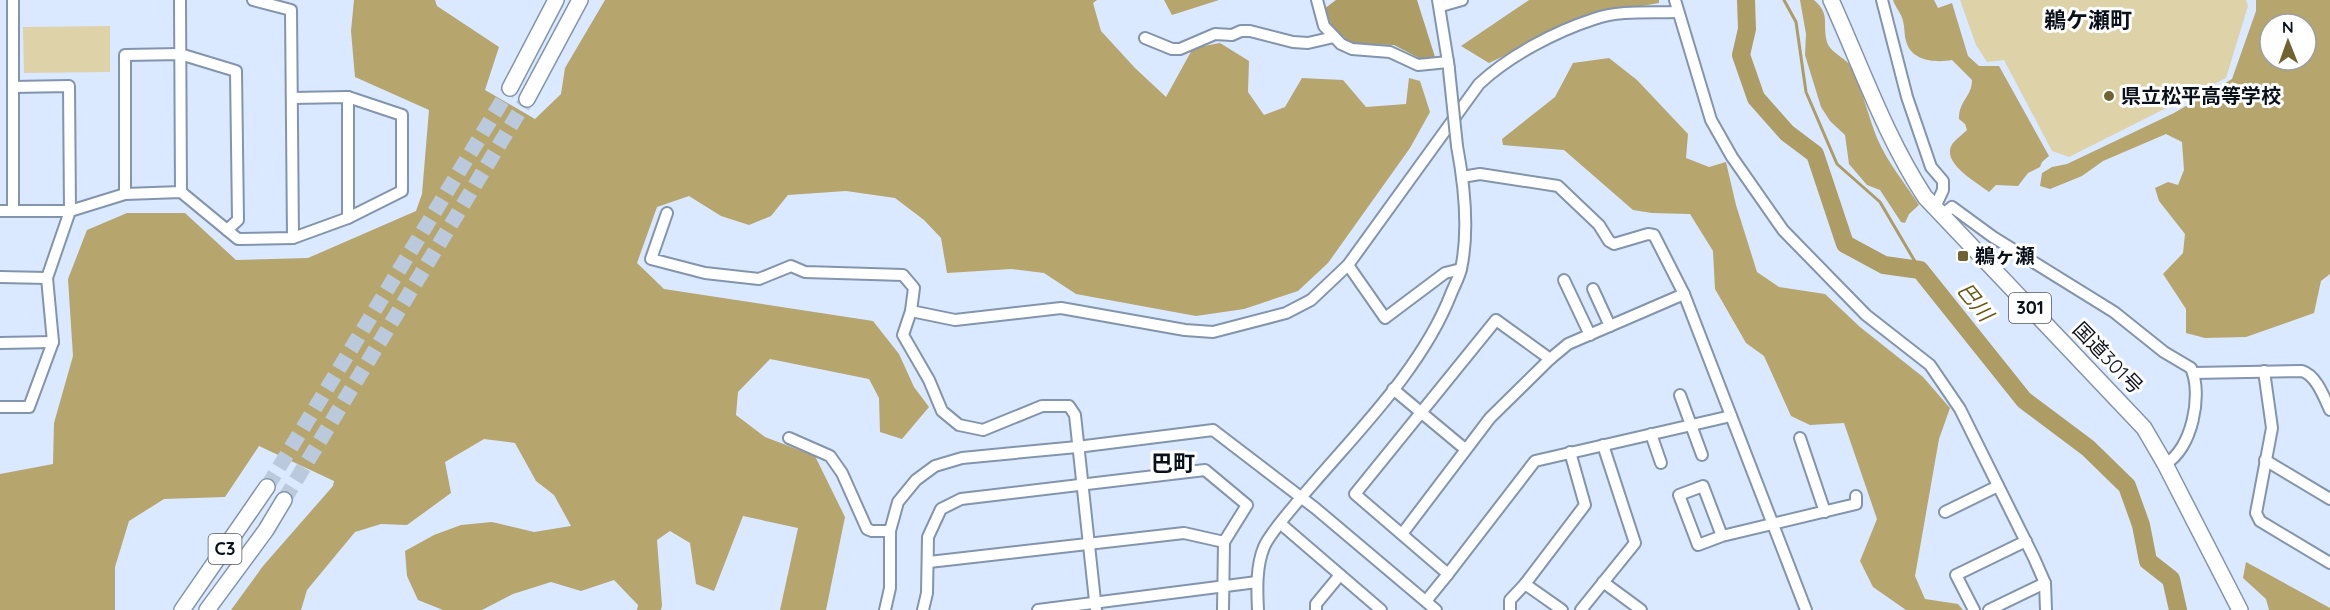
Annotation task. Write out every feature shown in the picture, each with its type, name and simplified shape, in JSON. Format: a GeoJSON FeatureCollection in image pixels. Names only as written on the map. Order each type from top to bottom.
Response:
{"type":"FeatureCollection","features":[{"type":"Feature","properties":{"kind":"highway"},"geometry":{"type":"LineString","coordinates":[[510,88],[556,0]]}},
{"type":"Feature","properties":{"kind":"highway"},"geometry":{"type":"LineString","coordinates":[[527,99],[580,0]]}},
{"type":"Feature","properties":{"kind":"highway","name":"国道301号"},"geometry":{"type":"LineString","coordinates":[[1831,0],[1892,140],[1910,174],[1939,211],[2121,401],[2144,428],[2240,610]]}},
{"type":"Feature","properties":{"kind":"highway","name":"C3"},"geometry":{"type":"LineString","coordinates":[[182,610],[267,487]]}},
{"type":"Feature","properties":{"kind":"highway","name":"C3"},"geometry":{"type":"LineString","coordinates":[[207,610],[266,530],[285,500]]}},
{"type":"Feature","properties":{"kind":"street"},"geometry":{"type":"LineString","coordinates":[[13,0],[13,210]]}},
{"type":"Feature","properties":{"kind":"street"},"geometry":{"type":"LineString","coordinates":[[180,0],[181,192]]}},
{"type":"Feature","properties":{"kind":"street"},"geometry":{"type":"LineString","coordinates":[[253,0],[291,10],[292,238]]}},
{"type":"Feature","properties":{"kind":"street"},"geometry":{"type":"LineString","coordinates":[[1317,0],[1324,26],[1334,37],[1352,49],[1390,52],[1418,65],[1448,66]]}},
{"type":"Feature","properties":{"kind":"street"},"geometry":{"type":"LineString","coordinates":[[1258,610],[1257,582],[1264,546],[1301,498],[1394,388],[1432,334],[1461,269],[1464,229],[1462,177],[1456,146],[1439,3],[1462,0]]}},
{"type":"Feature","properties":{"kind":"street"},"geometry":{"type":"LineString","coordinates":[[1675,0],[1712,120],[1732,157],[1783,230],[1866,315],[1930,365],[1960,409],[2026,541],[2045,583],[2046,610]]}},
{"type":"Feature","properties":{"kind":"street"},"geometry":{"type":"LineString","coordinates":[[1882,0],[1907,97],[1931,167],[1942,181],[1943,190],[1939,211],[1952,207],[1993,237],[2114,312],[2164,352],[2183,361],[2193,373],[2197,390],[2196,407],[2189,432],[2175,459],[2165,464]]}},
{"type":"Feature","properties":{"kind":"street"},"geometry":{"type":"LineString","coordinates":[[911,311],[955,320],[1060,308],[1185,330],[1213,332],[1286,313],[1311,300],[1348,265],[1479,84],[1498,66],[1544,41],[1595,19],[1624,13],[1677,12]]}},
{"type":"Feature","properties":{"kind":"street"},"geometry":{"type":"LineString","coordinates":[[1145,39],[1172,49],[1180,49],[1215,34],[1232,35],[1241,31],[1308,43],[1334,37]]}},
{"type":"Feature","properties":{"kind":"street"},"geometry":{"type":"LineString","coordinates":[[125,194],[125,55],[180,54],[236,71],[238,220],[227,230]]}},
{"type":"Feature","properties":{"kind":"street"},"geometry":{"type":"LineString","coordinates":[[0,407],[29,407],[53,342],[47,278],[70,211],[69,86],[13,87]]}},
{"type":"Feature","properties":{"kind":"street"},"geometry":{"type":"LineString","coordinates":[[0,211],[70,211],[125,194],[181,192],[238,239],[292,238],[348,218],[402,191],[402,115],[348,97],[292,98]]}},
{"type":"Feature","properties":{"kind":"street"},"geometry":{"type":"LineString","coordinates":[[348,97],[348,218]]}},
{"type":"Feature","properties":{"kind":"street"},"geometry":{"type":"LineString","coordinates":[[1462,177],[1480,174],[1558,186],[1599,225],[1609,241],[1614,244],[1648,234],[1654,235],[1684,294],[1805,610]]}},
{"type":"Feature","properties":{"kind":"street"},"geometry":{"type":"LineString","coordinates":[[667,213],[651,259],[705,273],[759,279],[791,266],[805,272],[903,275],[914,288],[911,311],[903,335],[929,380],[942,411],[959,425],[983,430],[1042,406],[1069,406],[1075,415],[1096,606]]}},
{"type":"Feature","properties":{"kind":"street"},"geometry":{"type":"LineString","coordinates":[[1348,265],[1385,318],[1445,273],[1461,269]]}},
{"type":"Feature","properties":{"kind":"street"},"geometry":{"type":"LineString","coordinates":[[0,277],[47,278]]}},
{"type":"Feature","properties":{"kind":"street"},"geometry":{"type":"LineString","coordinates":[[1564,280],[1590,335]]}},
{"type":"Feature","properties":{"kind":"street"},"geometry":{"type":"LineString","coordinates":[[1593,289],[1610,326]]}},
{"type":"Feature","properties":{"kind":"street"},"geometry":{"type":"LineString","coordinates":[[1402,534],[1490,418],[1550,359],[1568,344],[1684,294]]}},
{"type":"Feature","properties":{"kind":"street"},"geometry":{"type":"LineString","coordinates":[[1448,574],[1355,494],[1496,320],[1550,359]]}},
{"type":"Feature","properties":{"kind":"street"},"geometry":{"type":"LineString","coordinates":[[0,343],[53,342]]}},
{"type":"Feature","properties":{"kind":"street"},"geometry":{"type":"LineString","coordinates":[[2193,373],[2299,370],[2307,372],[2320,390],[2330,410]]}},
{"type":"Feature","properties":{"kind":"street"},"geometry":{"type":"LineString","coordinates":[[2264,371],[2272,428],[2256,513],[2260,521],[2330,563]]}},
{"type":"Feature","properties":{"kind":"street"},"geometry":{"type":"LineString","coordinates":[[1394,388],[1465,449]]}},
{"type":"Feature","properties":{"kind":"street"},"geometry":{"type":"LineString","coordinates":[[1680,395],[1702,455]]}},
{"type":"Feature","properties":{"kind":"street"},"geometry":{"type":"LineString","coordinates":[[1426,601],[1535,461],[1731,416]]}},
{"type":"Feature","properties":{"kind":"street"},"geometry":{"type":"LineString","coordinates":[[885,610],[890,588],[890,531],[898,502],[916,480],[935,466],[963,458],[1213,430],[1301,498],[1436,610]]}},
{"type":"Feature","properties":{"kind":"street"},"geometry":{"type":"LineString","coordinates":[[1651,434],[1661,463]]}},
{"type":"Feature","properties":{"kind":"street"},"geometry":{"type":"LineString","coordinates":[[789,438],[830,456],[842,473],[867,529],[890,531]]}},
{"type":"Feature","properties":{"kind":"street"},"geometry":{"type":"LineString","coordinates":[[1800,438],[1825,512]]}},
{"type":"Feature","properties":{"kind":"street"},"geometry":{"type":"LineString","coordinates":[[1581,610],[1635,543],[1603,445]]}},
{"type":"Feature","properties":{"kind":"street"},"geometry":{"type":"LineString","coordinates":[[1510,610],[1510,600],[1526,583],[1585,505],[1570,452]]}},
{"type":"Feature","properties":{"kind":"street"},"geometry":{"type":"LineString","coordinates":[[2265,460],[2330,499]]}},
{"type":"Feature","properties":{"kind":"street"},"geometry":{"type":"LineString","coordinates":[[923,610],[927,593],[928,537],[940,508],[961,499],[1205,470],[1247,505],[1224,542],[1223,610]]}},
{"type":"Feature","properties":{"kind":"street"},"geometry":{"type":"LineString","coordinates":[[1722,536],[1703,486],[1679,495],[1698,545],[1722,536],[1856,504],[1856,496]]}},
{"type":"Feature","properties":{"kind":"street"},"geometry":{"type":"LineString","coordinates":[[1946,512],[1998,486]]}},
{"type":"Feature","properties":{"kind":"street"},"geometry":{"type":"LineString","coordinates":[[1281,524],[1382,610]]}},
{"type":"Feature","properties":{"kind":"street"},"geometry":{"type":"LineString","coordinates":[[929,562],[1184,532],[1224,542]]}},
{"type":"Feature","properties":{"kind":"street"},"geometry":{"type":"LineString","coordinates":[[1974,610],[1956,575],[2026,541]]}},
{"type":"Feature","properties":{"kind":"street"},"geometry":{"type":"LineString","coordinates":[[1316,610],[1316,604],[1340,575]]}},
{"type":"Feature","properties":{"kind":"street"},"geometry":{"type":"LineString","coordinates":[[1038,610],[1096,606],[1257,582]]}},
{"type":"Feature","properties":{"kind":"street"},"geometry":{"type":"LineString","coordinates":[[1603,582],[1641,610]]}},
{"type":"Feature","properties":{"kind":"street"},"geometry":{"type":"LineString","coordinates":[[1526,583],[1562,610]]}},
{"type":"Feature","properties":{"kind":"street"},"geometry":{"type":"LineString","coordinates":[[1989,610],[2045,583]]}},
{"type":"Feature","properties":{"kind":"shaded area"},"geometry":{"type":"Polygon","coordinates":[[[354,0],[435,0],[437,6],[499,47],[485,90],[535,119],[561,94],[565,68],[605,0],[1097,0],[1093,3],[1101,31],[1166,97],[1193,48],[1220,43],[1249,61],[1248,92],[1264,115],[1285,107],[1302,78],[1343,80],[1366,107],[1406,104],[1409,78],[1420,81],[1430,112],[1410,148],[1328,263],[1298,291],[1244,309],[1196,316],[1076,294],[1044,273],[1011,269],[947,273],[941,238],[924,220],[895,198],[846,191],[788,195],[771,216],[749,225],[721,216],[689,196],[657,207],[637,263],[664,289],[873,321],[899,354],[914,387],[929,407],[902,439],[880,432],[879,398],[869,379],[770,359],[738,392],[736,415],[765,437],[815,456],[845,517],[826,610],[780,610],[798,528],[743,516],[714,591],[696,584],[690,543],[670,531],[657,540],[661,610],[637,610],[638,605],[614,580],[581,591],[551,582],[513,594],[482,610],[443,610],[418,600],[407,576],[405,551],[434,535],[461,525],[492,522],[534,532],[571,526],[554,495],[536,481],[515,443],[484,439],[445,462],[451,493],[407,525],[381,524],[355,532],[307,590],[301,610],[231,610],[263,566],[333,486],[334,481],[259,446],[225,497],[164,499],[129,521],[115,567],[115,610],[0,610],[0,474],[53,464],[54,423],[73,356],[68,279],[87,230],[127,213],[185,213],[236,260],[308,258],[416,211],[422,194],[429,110],[355,77],[351,31],[354,0]]]}},
{"type":"Feature","properties":{"kind":"shaded area"},"geometry":{"type":"Polygon","coordinates":[[[1164,0],[1219,0],[1172,15],[1164,0]]]}},
{"type":"Feature","properties":{"kind":"shaded area"},"geometry":{"type":"Polygon","coordinates":[[[1336,0],[1417,0],[1435,57],[1421,59],[1394,45],[1351,44],[1332,26],[1324,9],[1336,0]]]}},
{"type":"Feature","properties":{"kind":"shaded area"},"geometry":{"type":"Polygon","coordinates":[[[1529,0],[1659,0],[1659,3],[1589,15],[1489,63],[1461,46],[1529,0]]]}},
{"type":"Feature","properties":{"kind":"shaded area"},"geometry":{"type":"Polygon","coordinates":[[[1800,0],[1814,0],[1822,10],[1827,42],[1835,53],[1847,61],[1852,68],[1881,147],[1919,205],[1909,214],[1905,223],[1901,222],[1880,190],[1867,185],[1849,164],[1845,135],[1830,121],[1821,107],[1805,55],[1806,34],[1800,0]]]}},
{"type":"Feature","properties":{"kind":"shaded area"},"geometry":{"type":"Polygon","coordinates":[[[1893,0],[1934,0],[1938,8],[1952,3],[1968,56],[1979,66],[1999,66],[2049,156],[2040,167],[2028,173],[2018,186],[1996,185],[1989,192],[1955,164],[1950,150],[1953,143],[1967,130],[1965,124],[1959,119],[1972,80],[1952,60],[1926,60],[1910,50],[1905,38],[1902,18],[1893,0]]]}},
{"type":"Feature","properties":{"kind":"shaded area","name":"県立松平高等学校"},"geometry":{"type":"Polygon","coordinates":[[[1960,0],[2246,0],[2248,6],[2226,78],[2069,157],[2052,151],[2004,60],[1987,62],[1976,45],[1960,0]]]}},
{"type":"Feature","properties":{"kind":"shaded area"},"geometry":{"type":"Polygon","coordinates":[[[2256,0],[2330,0],[2330,274],[2321,281],[2314,313],[2246,337],[2205,338],[2186,333],[2186,309],[2163,274],[2183,253],[2185,234],[2159,201],[2155,188],[2168,182],[2178,185],[2184,170],[2182,142],[2166,134],[2103,161],[2082,176],[2050,189],[2040,186],[2042,173],[2052,167],[2067,164],[2174,113],[2232,79],[2256,11],[2256,0]]]}},
{"type":"Feature","properties":{"kind":"shaded area"},"geometry":{"type":"Polygon","coordinates":[[[110,26],[110,72],[24,73],[23,27],[110,26]]]}},
{"type":"Feature","properties":{"kind":"shaded area"},"geometry":{"type":"Polygon","coordinates":[[[1609,58],[1637,80],[1688,134],[1686,158],[1709,167],[1726,162],[1736,205],[1757,272],[1779,287],[1825,294],[1860,327],[1923,377],[1950,408],[1939,439],[1915,576],[1925,599],[1958,604],[1963,610],[1906,610],[1873,587],[1860,561],[1877,519],[1844,423],[1810,425],[1791,416],[1764,356],[1746,343],[1715,289],[1713,251],[1690,214],[1633,210],[1564,150],[1503,145],[1502,139],[1555,97],[1573,63],[1609,58]]]}},
{"type":"Feature","properties":{"kind":"shaded area"},"geometry":{"type":"Polygon","coordinates":[[[2246,562],[2330,610],[2269,610],[2266,599],[2243,578],[2246,562]]]}},
{"type":"Feature","properties":{"kind":"waterway","name":"巴川"},"geometry":{"type":"LineString","coordinates":[[1746,0],[1747,29],[1741,55],[1756,98],[1787,133],[1815,154],[1845,244],[1884,265],[1920,270],[2024,400],[2088,448],[2127,486],[2141,525],[2148,561],[2171,579],[2178,610]]}},
{"type":"Feature","properties":{"kind":"waterway"},"geometry":{"type":"LineString","coordinates":[[1784,0],[1796,22],[1806,92],[1837,164],[1880,202],[1920,270]]}},
{"type":"Feature","properties":{"kind":"tunnel"},"geometry":{"type":"LineString","coordinates":[[267,487],[510,88]]}},
{"type":"Feature","properties":{"kind":"tunnel"},"geometry":{"type":"LineString","coordinates":[[284,500],[527,99]]}},
{"type":"Feature","properties":{"kind":"place","name":"県立松平高等学校"},"geometry":{"type":"Point","coordinates":[2109,96]}},
{"type":"Feature","properties":{"kind":"place","name":"鵜ヶ瀬"},"geometry":{"type":"Point","coordinates":[1963,256]}},
{"type":"Feature","properties":{"kind":"district","name":"鵜ケ瀬町"},"geometry":{"type":"Point","coordinates":[2088,20]}},
{"type":"Feature","properties":{"kind":"district","name":"巴町"},"geometry":{"type":"Point","coordinates":[1173,463]}}]}
